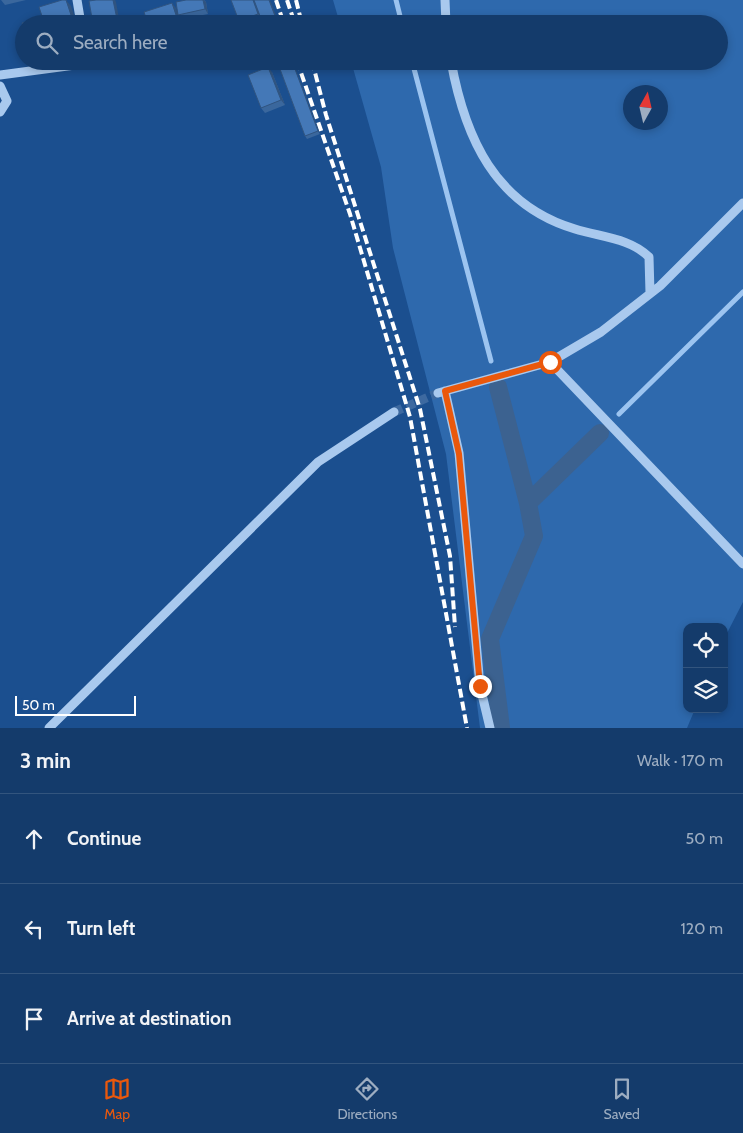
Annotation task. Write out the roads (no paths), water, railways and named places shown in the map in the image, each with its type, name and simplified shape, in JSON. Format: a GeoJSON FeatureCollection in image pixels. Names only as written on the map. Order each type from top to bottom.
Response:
{"type":"FeatureCollection","features":[{"type":"Feature","properties":{"kind":"street"},"geometry":{"type":"LineString","coordinates":[[77,0],[80,15]]}},
{"type":"Feature","properties":{"kind":"street"},"geometry":{"type":"LineString","coordinates":[[445,0],[446,15]]}},
{"type":"Feature","properties":{"kind":"street"},"geometry":{"type":"LineString","coordinates":[[0,75],[38,70]]}},
{"type":"Feature","properties":{"kind":"street"},"geometry":{"type":"LineString","coordinates":[[452,70],[456,91],[470,132],[486,165],[507,190],[538,214],[569,228],[606,239],[626,242],[640,248],[649,257],[650,293]]}},
{"type":"Feature","properties":{"kind":"street"},"geometry":{"type":"LineString","coordinates":[[0,86],[7,100],[0,112]]}},
{"type":"Feature","properties":{"kind":"street"},"geometry":{"type":"LineString","coordinates":[[490,728],[480,686],[459,454],[442,392],[550,362],[601,332],[650,293],[743,203]]}},
{"type":"Feature","properties":{"kind":"street"},"geometry":{"type":"LineString","coordinates":[[550,362],[743,564]]}},
{"type":"Feature","properties":{"kind":"street"},"geometry":{"type":"LineString","coordinates":[[49,728],[318,462],[394,412]]}},
{"type":"Feature","properties":{"kind":"waterway"},"geometry":{"type":"LineString","coordinates":[[396,0],[400,15]]}},
{"type":"Feature","properties":{"kind":"waterway"},"geometry":{"type":"LineString","coordinates":[[414,70],[491,361]]}},
{"type":"Feature","properties":{"kind":"waterway"},"geometry":{"type":"LineString","coordinates":[[619,414],[743,292]]}},
{"type":"Feature","properties":{"kind":"waterway"},"geometry":{"type":"LineString","coordinates":[[498,387],[528,503],[534,536],[490,639],[501,728]]}},
{"type":"Feature","properties":{"kind":"waterway"},"geometry":{"type":"LineString","coordinates":[[528,503],[600,433]]}},
{"type":"Feature","properties":{"kind":"tunnel"},"geometry":{"type":"LineString","coordinates":[[394,412],[438,393]]}},
{"type":"Feature","properties":{"kind":"railway"},"geometry":{"type":"LineString","coordinates":[[276,0],[281,15]]}},
{"type":"Feature","properties":{"kind":"railway"},"geometry":{"type":"LineString","coordinates":[[287,0],[292,15]]}},
{"type":"Feature","properties":{"kind":"railway"},"geometry":{"type":"LineString","coordinates":[[296,0],[300,15]]}},
{"type":"Feature","properties":{"kind":"railway"},"geometry":{"type":"LineString","coordinates":[[300,70],[350,214],[410,417],[467,728]]}},
{"type":"Feature","properties":{"kind":"railway"},"geometry":{"type":"LineString","coordinates":[[314,70],[326,115],[420,409],[450,556],[455,627]]}}]}
